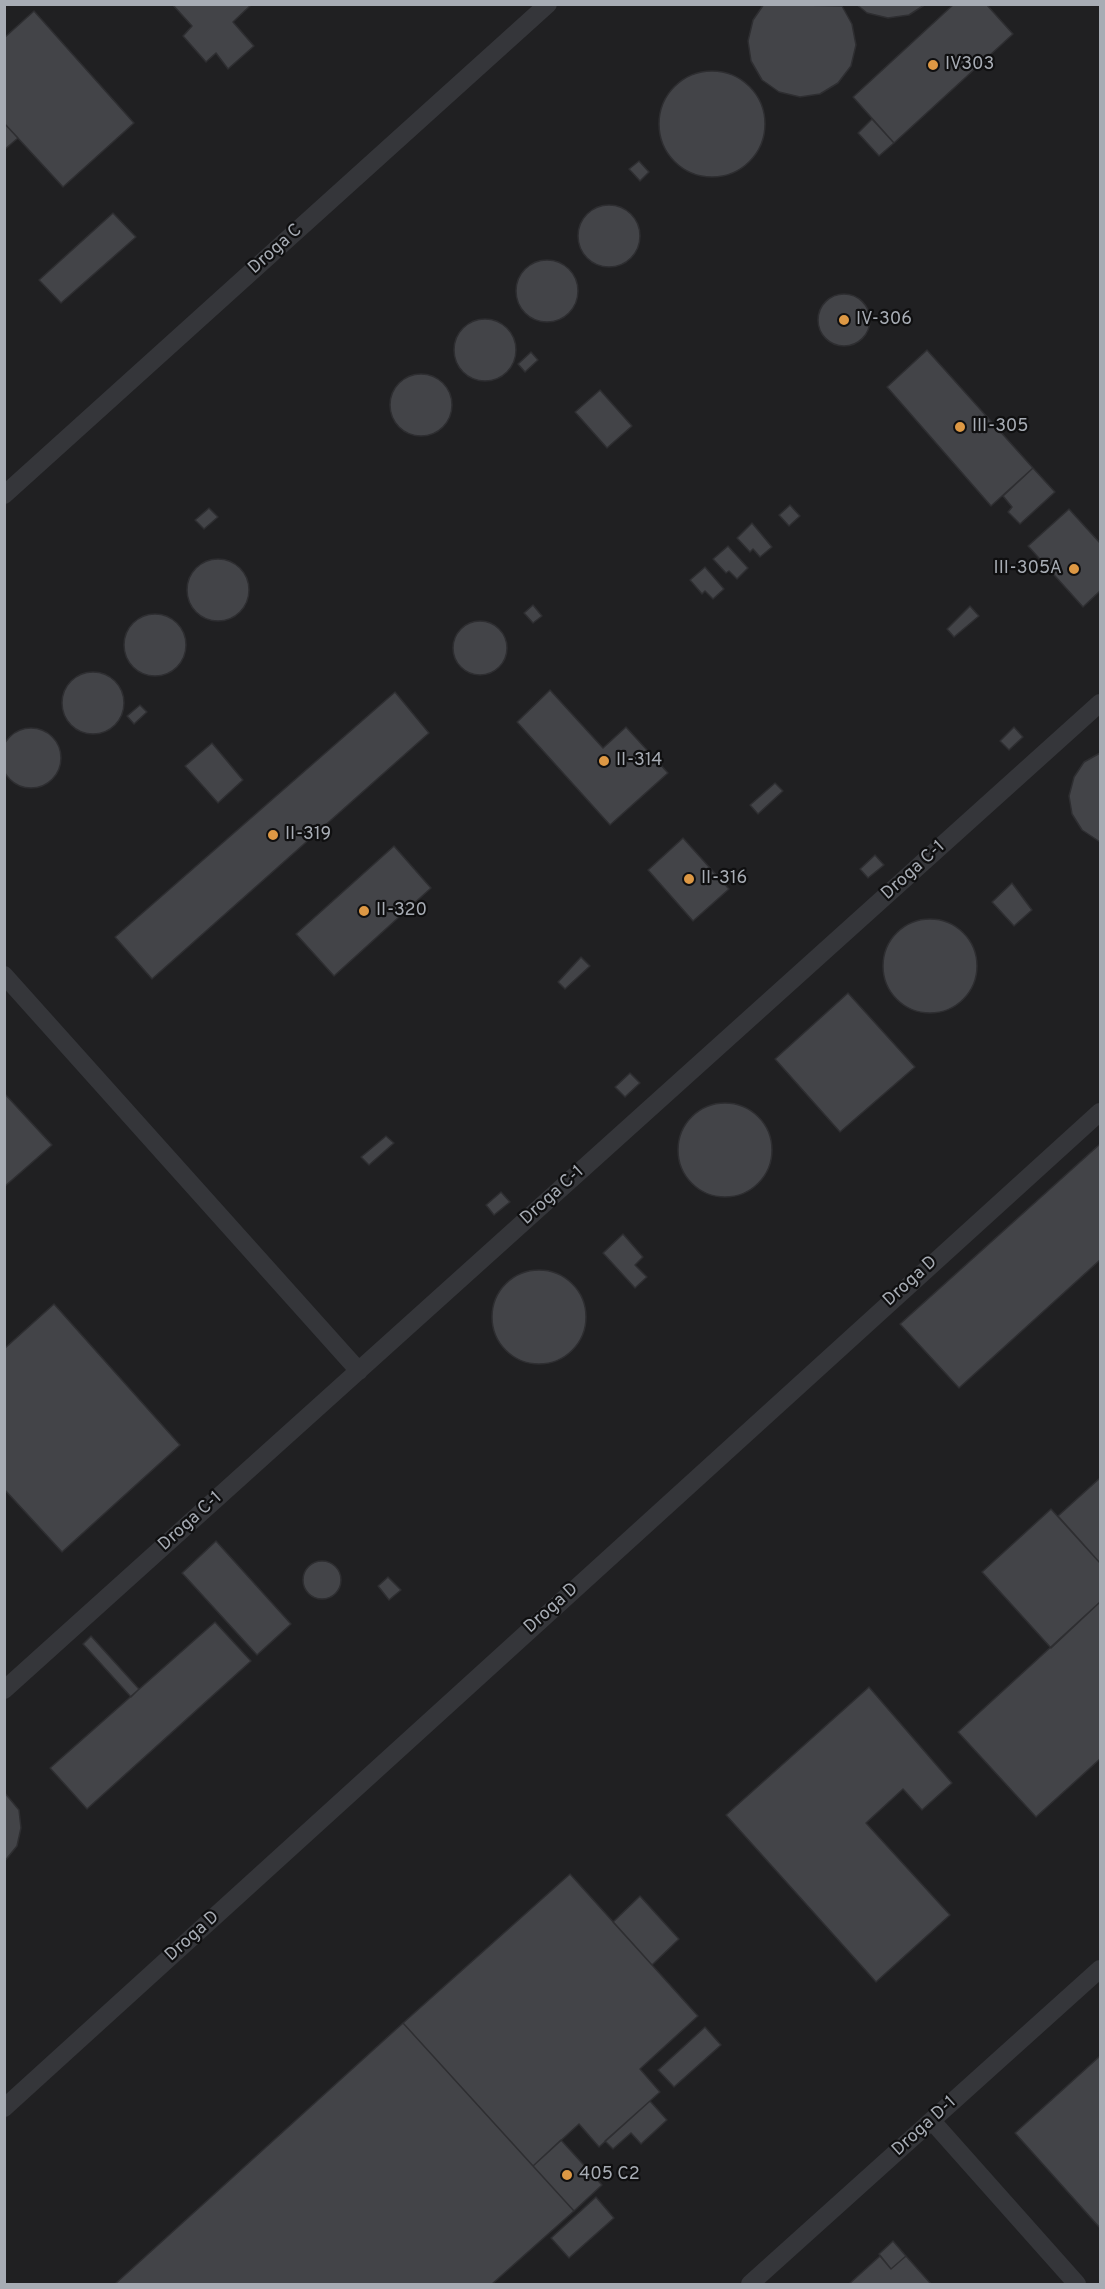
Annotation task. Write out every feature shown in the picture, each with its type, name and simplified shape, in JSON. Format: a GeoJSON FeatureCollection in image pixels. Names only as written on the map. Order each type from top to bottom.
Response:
{"type":"FeatureCollection","features":[{"type":"Feature","properties":{"kind":"lane","name":"Droga C"},"geometry":{"type":"LineString","coordinates":[[4,495],[548,4]]}},
{"type":"Feature","properties":{"kind":"lane","name":"Droga C-1"},"geometry":{"type":"LineString","coordinates":[[4,1690],[1101,703]]}},
{"type":"Feature","properties":{"kind":"lane"},"geometry":{"type":"LineString","coordinates":[[4,975],[359,1371]]}},
{"type":"Feature","properties":{"kind":"lane","name":"Droga D"},"geometry":{"type":"LineString","coordinates":[[4,2108],[1101,1112]]}},
{"type":"Feature","properties":{"kind":"lane","name":"Droga D-1"},"geometry":{"type":"LineString","coordinates":[[750,2284],[1101,1969]]}},
{"type":"Feature","properties":{"kind":"lane"},"geometry":{"type":"LineString","coordinates":[[932,2121],[1077,2284]]}},
{"type":"Feature","properties":{"kind":"shaded area"},"geometry":{"type":"Polygon","coordinates":[[[5,5],[1100,5],[1100,2284],[5,2284],[5,5]]]}},
{"type":"Feature","properties":{"kind":"building"},"geometry":{"type":"Polygon","coordinates":[[[172,4],[252,4],[233,22],[254,46],[228,69],[216,53],[206,62],[183,36],[192,26],[172,4]]]}},
{"type":"Feature","properties":{"kind":"building"},"geometry":{"type":"Polygon","coordinates":[[[764,4],[842,6],[852,24],[856,45],[851,66],[838,83],[820,94],[800,97],[779,92],[762,80],[751,61],[748,41],[753,20],[764,4]]]}},
{"type":"Feature","properties":{"kind":"building"},"geometry":{"type":"Polygon","coordinates":[[[856,4],[926,4],[909,15],[888,18],[867,13],[856,4]]]}},
{"type":"Feature","properties":{"kind":"building","name":"IV303"},"geometry":{"type":"Polygon","coordinates":[[[954,4],[986,4],[1013,34],[894,143],[853,97],[954,4]]]}},
{"type":"Feature","properties":{"kind":"building"},"geometry":{"type":"Polygon","coordinates":[[[34,11],[134,123],[63,187],[4,123],[4,38],[34,11]]]}},
{"type":"Feature","properties":{"kind":"building"},"geometry":{"type":"Polygon","coordinates":[[[712,71],[732,75],[750,86],[761,104],[765,124],[761,144],[750,162],[732,173],[712,177],[692,173],[674,162],[663,144],[659,124],[663,104],[674,86],[692,75],[712,71]]]}},
{"type":"Feature","properties":{"kind":"building"},"geometry":{"type":"Polygon","coordinates":[[[872,119],[894,143],[879,156],[858,133],[872,119]]]}},
{"type":"Feature","properties":{"kind":"building"},"geometry":{"type":"Polygon","coordinates":[[[4,123],[18,138],[4,150],[4,123]]]}},
{"type":"Feature","properties":{"kind":"building"},"geometry":{"type":"Polygon","coordinates":[[[639,161],[649,172],[640,181],[629,169],[639,161]]]}},
{"type":"Feature","properties":{"kind":"building"},"geometry":{"type":"Polygon","coordinates":[[[609,205],[626,210],[631,214],[635,219],[640,236],[635,253],[631,258],[626,262],[609,267],[592,262],[587,258],[583,253],[578,236],[583,219],[587,214],[592,210],[609,205]]]}},
{"type":"Feature","properties":{"kind":"building"},"geometry":{"type":"Polygon","coordinates":[[[113,213],[136,237],[61,303],[39,280],[113,213]]]}},
{"type":"Feature","properties":{"kind":"building"},"geometry":{"type":"Polygon","coordinates":[[[547,260],[564,265],[569,269],[573,274],[578,291],[573,308],[569,313],[564,317],[547,322],[530,317],[525,313],[521,308],[516,291],[521,274],[525,269],[530,265],[547,260]]]}},
{"type":"Feature","properties":{"kind":"building","name":"IV-306"},"geometry":{"type":"Polygon","coordinates":[[[844,294],[854,296],[862,302],[868,310],[870,320],[868,330],[862,338],[854,344],[844,346],[834,344],[826,338],[820,330],[818,320],[820,310],[826,302],[834,296],[844,294]]]}},
{"type":"Feature","properties":{"kind":"building"},"geometry":{"type":"Polygon","coordinates":[[[485,319],[497,321],[507,328],[514,338],[516,350],[514,362],[507,372],[497,379],[485,381],[473,379],[463,372],[456,362],[454,350],[456,338],[463,328],[473,321],[485,319]]]}},
{"type":"Feature","properties":{"kind":"building","name":"III-305"},"geometry":{"type":"Polygon","coordinates":[[[927,350],[1033,468],[991,506],[887,387],[927,350]]]}},
{"type":"Feature","properties":{"kind":"building"},"geometry":{"type":"Polygon","coordinates":[[[531,352],[538,360],[525,372],[518,364],[531,352]]]}},
{"type":"Feature","properties":{"kind":"building"},"geometry":{"type":"Polygon","coordinates":[[[421,374],[438,379],[443,383],[447,388],[452,405],[447,422],[443,427],[438,431],[421,436],[404,431],[399,427],[395,422],[390,405],[395,388],[399,383],[404,379],[421,374]]]}},
{"type":"Feature","properties":{"kind":"building"},"geometry":{"type":"Polygon","coordinates":[[[600,390],[632,426],[607,448],[575,412],[600,390]]]}},
{"type":"Feature","properties":{"kind":"building"},"geometry":{"type":"Polygon","coordinates":[[[1033,468],[1055,492],[1020,524],[1008,512],[1012,507],[1003,496],[1033,468]]]}},
{"type":"Feature","properties":{"kind":"building"},"geometry":{"type":"Polygon","coordinates":[[[790,505],[800,516],[789,526],[779,515],[790,505]]]}},
{"type":"Feature","properties":{"kind":"building"},"geometry":{"type":"Polygon","coordinates":[[[209,508],[218,517],[204,529],[195,520],[209,508]]]}},
{"type":"Feature","properties":{"kind":"building","name":"III-305A"},"geometry":{"type":"Polygon","coordinates":[[[1069,509],[1100,543],[1100,591],[1083,607],[1028,546],[1069,509]]]}},
{"type":"Feature","properties":{"kind":"building"},"geometry":{"type":"Polygon","coordinates":[[[752,523],[772,547],[760,557],[753,549],[750,552],[737,538],[752,523]]]}},
{"type":"Feature","properties":{"kind":"building"},"geometry":{"type":"Polygon","coordinates":[[[728,546],[748,568],[737,579],[729,571],[726,573],[713,559],[728,546]]]}},
{"type":"Feature","properties":{"kind":"building"},"geometry":{"type":"Polygon","coordinates":[[[218,559],[230,561],[240,568],[247,578],[249,590],[247,602],[240,612],[230,619],[218,621],[206,619],[196,612],[189,602],[187,590],[189,578],[196,568],[206,561],[218,559]]]}},
{"type":"Feature","properties":{"kind":"building"},"geometry":{"type":"Polygon","coordinates":[[[705,567],[724,589],[713,599],[705,591],[702,594],[690,580],[705,567]]]}},
{"type":"Feature","properties":{"kind":"building"},"geometry":{"type":"Polygon","coordinates":[[[533,605],[542,616],[533,623],[524,613],[533,605]]]}},
{"type":"Feature","properties":{"kind":"building"},"geometry":{"type":"Polygon","coordinates":[[[970,606],[979,616],[954,637],[947,629],[970,606]]]}},
{"type":"Feature","properties":{"kind":"building"},"geometry":{"type":"Polygon","coordinates":[[[155,614],[172,619],[177,623],[181,628],[186,645],[181,662],[177,667],[172,671],[155,676],[138,671],[133,667],[129,662],[124,645],[129,628],[133,623],[138,619],[155,614]]]}},
{"type":"Feature","properties":{"kind":"building"},"geometry":{"type":"Polygon","coordinates":[[[480,621],[490,623],[499,629],[505,638],[507,648],[505,658],[499,667],[490,673],[480,675],[470,673],[461,667],[455,658],[453,648],[455,638],[461,629],[470,623],[480,621]]]}},
{"type":"Feature","properties":{"kind":"building"},"geometry":{"type":"Polygon","coordinates":[[[93,672],[105,674],[115,681],[122,691],[124,703],[122,715],[115,725],[105,732],[93,734],[81,732],[71,725],[64,715],[62,703],[64,691],[71,681],[81,674],[93,672]]]}},
{"type":"Feature","properties":{"kind":"building","name":"II-314"},"geometry":{"type":"Polygon","coordinates":[[[550,690],[603,748],[626,727],[668,773],[610,825],[517,722],[550,690]]]}},
{"type":"Feature","properties":{"kind":"building","name":"II-319"},"geometry":{"type":"Polygon","coordinates":[[[395,692],[429,733],[152,979],[115,937],[395,692]]]}},
{"type":"Feature","properties":{"kind":"building"},"geometry":{"type":"Polygon","coordinates":[[[140,705],[147,712],[134,724],[127,716],[140,705]]]}},
{"type":"Feature","properties":{"kind":"building"},"geometry":{"type":"Polygon","coordinates":[[[1014,727],[1023,737],[1009,750],[1000,741],[1014,727]]]}},
{"type":"Feature","properties":{"kind":"building"},"geometry":{"type":"Polygon","coordinates":[[[25,728],[37,728],[48,733],[56,741],[61,758],[59,770],[48,783],[37,788],[25,788],[14,783],[6,775],[1,764],[1,752],[6,741],[14,733],[25,728]]]}},
{"type":"Feature","properties":{"kind":"building"},"geometry":{"type":"Polygon","coordinates":[[[212,743],[243,780],[218,803],[185,766],[212,743]]]}},
{"type":"Feature","properties":{"kind":"building"},"geometry":{"type":"Polygon","coordinates":[[[1100,753],[1100,842],[1082,830],[1072,814],[1069,796],[1074,777],[1084,762],[1100,753]]]}},
{"type":"Feature","properties":{"kind":"building"},"geometry":{"type":"Polygon","coordinates":[[[775,783],[783,791],[758,814],[750,805],[775,783]]]}},
{"type":"Feature","properties":{"kind":"building","name":"II-316"},"geometry":{"type":"Polygon","coordinates":[[[683,838],[729,889],[693,921],[648,870],[683,838]]]}},
{"type":"Feature","properties":{"kind":"building","name":"II-320"},"geometry":{"type":"Polygon","coordinates":[[[394,846],[431,888],[334,976],[296,934],[394,846]]]}},
{"type":"Feature","properties":{"kind":"building"},"geometry":{"type":"Polygon","coordinates":[[[875,855],[884,865],[868,878],[860,869],[875,855]]]}},
{"type":"Feature","properties":{"kind":"building"},"geometry":{"type":"Polygon","coordinates":[[[1012,883],[1032,910],[1014,926],[992,902],[1012,883]]]}},
{"type":"Feature","properties":{"kind":"building"},"geometry":{"type":"Polygon","coordinates":[[[930,919],[948,922],[963,933],[974,948],[977,966],[974,984],[963,999],[948,1010],[930,1013],[912,1010],[897,999],[886,984],[883,966],[886,948],[897,933],[912,922],[930,919]]]}},
{"type":"Feature","properties":{"kind":"building"},"geometry":{"type":"Polygon","coordinates":[[[581,957],[590,966],[565,989],[558,982],[581,957]]]}},
{"type":"Feature","properties":{"kind":"building"},"geometry":{"type":"Polygon","coordinates":[[[848,993],[915,1067],[840,1132],[775,1059],[848,993]]]}},
{"type":"Feature","properties":{"kind":"building"},"geometry":{"type":"Polygon","coordinates":[[[630,1073],[640,1083],[625,1097],[615,1087],[630,1073]]]}},
{"type":"Feature","properties":{"kind":"building"},"geometry":{"type":"Polygon","coordinates":[[[4,1093],[52,1145],[4,1187],[4,1093]]]}},
{"type":"Feature","properties":{"kind":"building"},"geometry":{"type":"Polygon","coordinates":[[[725,1103],[743,1106],[758,1117],[769,1132],[772,1150],[769,1168],[758,1183],[743,1194],[725,1197],[707,1194],[692,1183],[681,1168],[678,1150],[681,1132],[692,1117],[707,1106],[725,1103]]]}},
{"type":"Feature","properties":{"kind":"building"},"geometry":{"type":"Polygon","coordinates":[[[386,1136],[394,1143],[369,1165],[361,1157],[386,1136]]]}},
{"type":"Feature","properties":{"kind":"building"},"geometry":{"type":"Polygon","coordinates":[[[1100,1144],[1100,1260],[959,1388],[900,1324],[1100,1144]]]}},
{"type":"Feature","properties":{"kind":"building"},"geometry":{"type":"Polygon","coordinates":[[[501,1192],[510,1202],[494,1215],[486,1205],[501,1192]]]}},
{"type":"Feature","properties":{"kind":"building"},"geometry":{"type":"Polygon","coordinates":[[[623,1234],[643,1257],[635,1265],[647,1277],[635,1288],[603,1253],[623,1234]]]}},
{"type":"Feature","properties":{"kind":"building"},"geometry":{"type":"Polygon","coordinates":[[[539,1270],[557,1273],[572,1284],[583,1299],[586,1317],[583,1335],[572,1350],[557,1361],[539,1364],[521,1361],[506,1350],[495,1335],[492,1317],[495,1299],[506,1284],[521,1273],[539,1270]]]}},
{"type":"Feature","properties":{"kind":"building"},"geometry":{"type":"Polygon","coordinates":[[[54,1304],[180,1445],[62,1552],[4,1489],[4,1349],[54,1304]]]}},
{"type":"Feature","properties":{"kind":"building"},"geometry":{"type":"Polygon","coordinates":[[[1100,1478],[1100,1563],[1058,1516],[1100,1478]]]}},
{"type":"Feature","properties":{"kind":"building"},"geometry":{"type":"Polygon","coordinates":[[[1051,1509],[1100,1563],[1100,1602],[1051,1648],[982,1572],[1051,1509]]]}},
{"type":"Feature","properties":{"kind":"building"},"geometry":{"type":"Polygon","coordinates":[[[216,1541],[291,1624],[257,1655],[182,1573],[216,1541]]]}},
{"type":"Feature","properties":{"kind":"building"},"geometry":{"type":"Polygon","coordinates":[[[322,1561],[336,1566],[341,1580],[336,1594],[322,1599],[308,1594],[303,1580],[308,1566],[322,1561]]]}},
{"type":"Feature","properties":{"kind":"building"},"geometry":{"type":"Polygon","coordinates":[[[388,1577],[401,1590],[389,1600],[378,1586],[388,1577]]]}},
{"type":"Feature","properties":{"kind":"building"},"geometry":{"type":"Polygon","coordinates":[[[1100,1602],[1100,1759],[1036,1817],[958,1732],[1100,1602]]]}},
{"type":"Feature","properties":{"kind":"building"},"geometry":{"type":"Polygon","coordinates":[[[215,1622],[251,1661],[87,1809],[50,1768],[215,1622]]]}},
{"type":"Feature","properties":{"kind":"building"},"geometry":{"type":"Polygon","coordinates":[[[91,1636],[139,1689],[131,1697],[83,1644],[91,1636]]]}},
{"type":"Feature","properties":{"kind":"building"},"geometry":{"type":"Polygon","coordinates":[[[869,1687],[952,1783],[922,1810],[903,1789],[866,1823],[950,1915],[876,1982],[726,1815],[869,1687]]]}},
{"type":"Feature","properties":{"kind":"building"},"geometry":{"type":"Polygon","coordinates":[[[4,1792],[19,1810],[21,1828],[17,1846],[4,1862],[4,1792]]]}},
{"type":"Feature","properties":{"kind":"building"},"geometry":{"type":"Polygon","coordinates":[[[570,1874],[698,2016],[640,2069],[660,2092],[599,2147],[579,2124],[533,2166],[403,2023],[570,1874]]]}},
{"type":"Feature","properties":{"kind":"building"},"geometry":{"type":"Polygon","coordinates":[[[640,1896],[679,1939],[652,1965],[613,1922],[640,1896]]]}},
{"type":"Feature","properties":{"kind":"building"},"geometry":{"type":"Polygon","coordinates":[[[403,2023],[574,2211],[492,2284],[115,2284],[403,2023]]]}},
{"type":"Feature","properties":{"kind":"building"},"geometry":{"type":"Polygon","coordinates":[[[705,2027],[721,2045],[674,2087],[658,2070],[705,2027]]]}},
{"type":"Feature","properties":{"kind":"building"},"geometry":{"type":"Polygon","coordinates":[[[1100,2056],[1100,2228],[1015,2133],[1100,2056]]]}},
{"type":"Feature","properties":{"kind":"building"},"geometry":{"type":"Polygon","coordinates":[[[650,2101],[667,2120],[641,2144],[631,2133],[613,2149],[605,2141],[650,2101]]]}},
{"type":"Feature","properties":{"kind":"building","name":"405 C2"},"geometry":{"type":"Polygon","coordinates":[[[561,2140],[602,2185],[574,2211],[533,2166],[561,2140]]]}},
{"type":"Feature","properties":{"kind":"building"},"geometry":{"type":"Polygon","coordinates":[[[596,2197],[614,2218],[569,2258],[551,2238],[596,2197]]]}},
{"type":"Feature","properties":{"kind":"building"},"geometry":{"type":"Polygon","coordinates":[[[893,2241],[906,2256],[891,2269],[879,2254],[893,2241]]]}},
{"type":"Feature","properties":{"kind":"building"},"geometry":{"type":"Polygon","coordinates":[[[880,2256],[891,2269],[906,2256],[931,2284],[849,2284],[880,2256]]]}},
{"type":"Feature","properties":{"kind":"place","name":"IV303"},"geometry":{"type":"Point","coordinates":[933,65]}},
{"type":"Feature","properties":{"kind":"place","name":"IV-306"},"geometry":{"type":"Point","coordinates":[844,320]}},
{"type":"Feature","properties":{"kind":"place","name":"III-305"},"geometry":{"type":"Point","coordinates":[960,427]}},
{"type":"Feature","properties":{"kind":"place","name":"III-305A"},"geometry":{"type":"Point","coordinates":[1074,569]}},
{"type":"Feature","properties":{"kind":"place","name":"II-314"},"geometry":{"type":"Point","coordinates":[604,761]}},
{"type":"Feature","properties":{"kind":"place","name":"II-319"},"geometry":{"type":"Point","coordinates":[273,835]}},
{"type":"Feature","properties":{"kind":"place","name":"II-316"},"geometry":{"type":"Point","coordinates":[689,879]}},
{"type":"Feature","properties":{"kind":"place","name":"II-320"},"geometry":{"type":"Point","coordinates":[364,911]}},
{"type":"Feature","properties":{"kind":"place","name":"405 C2"},"geometry":{"type":"Point","coordinates":[567,2175]}}]}
